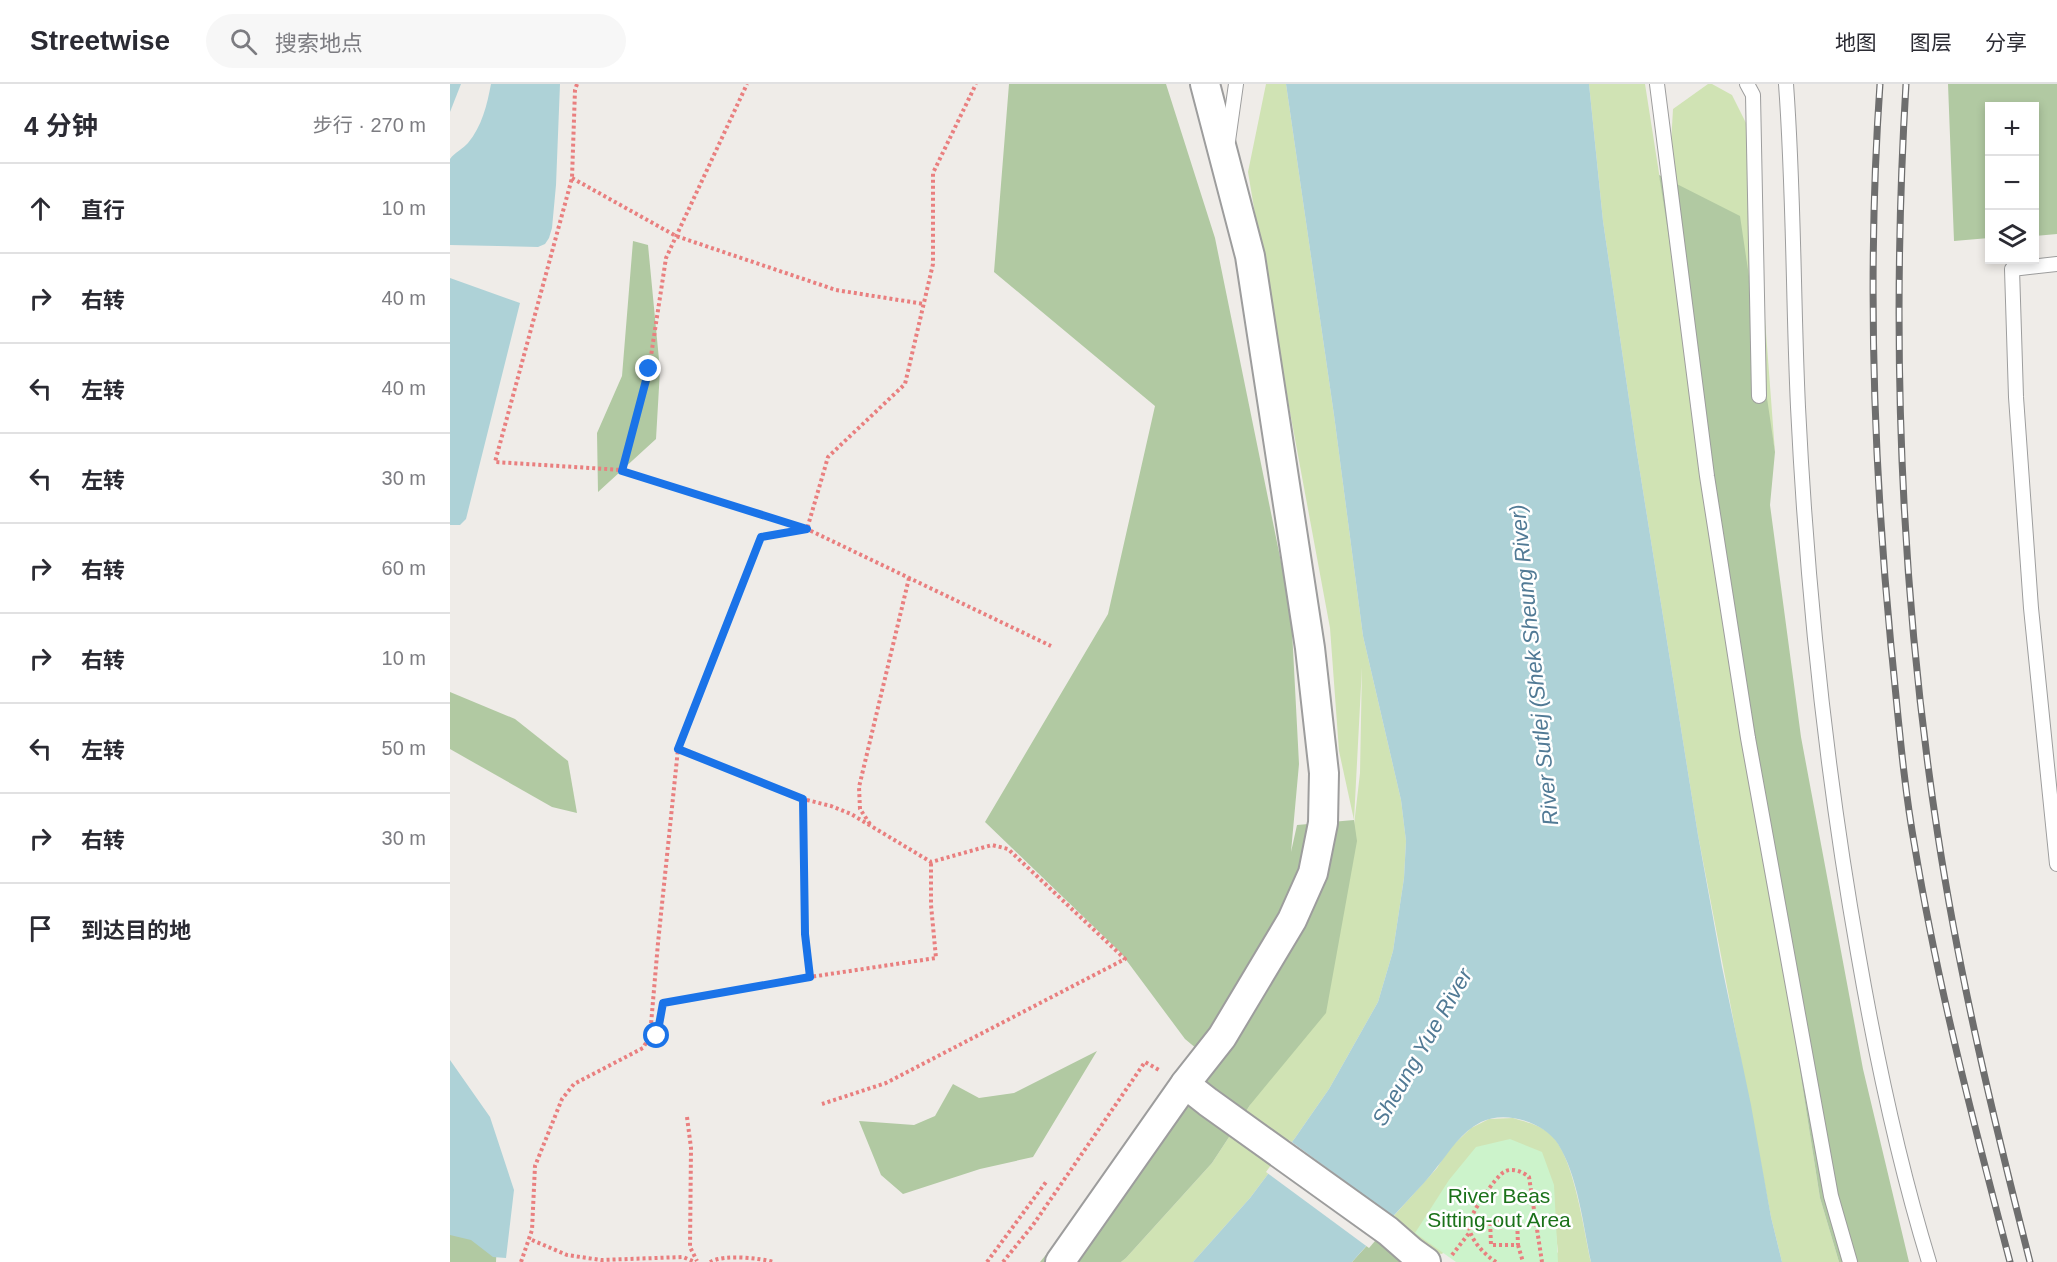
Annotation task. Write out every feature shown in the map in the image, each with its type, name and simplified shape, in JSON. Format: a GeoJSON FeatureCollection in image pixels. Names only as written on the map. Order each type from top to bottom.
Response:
{"type":"FeatureCollection","features":[{"type":"Feature","properties":{"kind":"street"},"geometry":{"type":"LineString","coordinates":[[1060,1262],[1185,1083],[1222,1037],[1292,920],[1313,873],[1323,823],[1324,773],[1310,648],[1250,256],[1205,84]]}},
{"type":"Feature","properties":{"kind":"street"},"geometry":{"type":"LineString","coordinates":[[1185,1083],[1208,1102],[1388,1231],[1426,1262]]}},
{"type":"Feature","properties":{"kind":"lane"},"geometry":{"type":"LineString","coordinates":[[1226,162],[1236,84]]}},
{"type":"Feature","properties":{"kind":"lane"},"geometry":{"type":"LineString","coordinates":[[1657,84],[1707,476],[1748,738],[1831,1196],[1850,1262]]}},
{"type":"Feature","properties":{"kind":"lane"},"geometry":{"type":"LineString","coordinates":[[1747,84],[1753,95],[1759,396]]}},
{"type":"Feature","properties":{"kind":"lane"},"geometry":{"type":"LineString","coordinates":[[1786,84],[1790,136],[1798,408],[1814,638],[1827,756],[1841,857],[1873,1039],[1907,1186],[1929,1262]]}},
{"type":"Feature","properties":{"kind":"lane"},"geometry":{"type":"LineString","coordinates":[[2057,264],[2013,268],[2016,397],[2030,597],[2057,864]]}},
{"type":"Feature","properties":{"kind":"path"},"geometry":{"type":"LineString","coordinates":[[577,84],[572,178],[495,462],[622,471],[807,529],[1051,646]]}},
{"type":"Feature","properties":{"kind":"path"},"geometry":{"type":"LineString","coordinates":[[622,471],[649,369],[666,258],[747,84]]}},
{"type":"Feature","properties":{"kind":"path"},"geometry":{"type":"LineString","coordinates":[[807,529],[828,457],[905,384],[933,264],[933,173],[976,84]]}},
{"type":"Feature","properties":{"kind":"path"},"geometry":{"type":"LineString","coordinates":[[572,178],[676,236],[836,290],[924,304]]}},
{"type":"Feature","properties":{"kind":"path"},"geometry":{"type":"LineString","coordinates":[[521,1262],[532,1230],[535,1166],[562,1099],[574,1083],[643,1048],[651,1036],[678,749],[761,537],[807,529]]}},
{"type":"Feature","properties":{"kind":"path"},"geometry":{"type":"LineString","coordinates":[[870,825],[860,809],[859,787],[909,578]]}},
{"type":"Feature","properties":{"kind":"path"},"geometry":{"type":"LineString","coordinates":[[678,749],[803,799],[851,814],[931,862],[992,845],[1008,849],[1125,959],[886,1083],[822,1104]]}},
{"type":"Feature","properties":{"kind":"path"},"geometry":{"type":"LineString","coordinates":[[803,799],[805,934],[810,977]]}},
{"type":"Feature","properties":{"kind":"path"},"geometry":{"type":"LineString","coordinates":[[657,1036],[663,1003],[936,958],[936,937],[931,905],[931,862]]}},
{"type":"Feature","properties":{"kind":"path"},"geometry":{"type":"LineString","coordinates":[[1003,1262],[1033,1225],[1145,1062],[1185,1083]]}},
{"type":"Feature","properties":{"kind":"path"},"geometry":{"type":"LineString","coordinates":[[687,1117],[691,1148],[690,1247],[696,1262]]}},
{"type":"Feature","properties":{"kind":"path"},"geometry":{"type":"LineString","coordinates":[[1496,1262],[1480,1248],[1468,1225],[1471,1215],[1502,1173],[1511,1170],[1524,1173],[1529,1178],[1542,1262]]}},
{"type":"Feature","properties":{"kind":"path"},"geometry":{"type":"LineString","coordinates":[[987,1262],[1046,1182]]}},
{"type":"Feature","properties":{"kind":"path"},"geometry":{"type":"LineString","coordinates":[[1470,1220],[1517,1220],[1518,1245],[1523,1262]]}},
{"type":"Feature","properties":{"kind":"path"},"geometry":{"type":"LineString","coordinates":[[1490,1220],[1491,1245],[1518,1245]]}},
{"type":"Feature","properties":{"kind":"path"},"geometry":{"type":"LineString","coordinates":[[1447,1262],[1471,1232]]}},
{"type":"Feature","properties":{"kind":"path"},"geometry":{"type":"LineString","coordinates":[[532,1240],[567,1255],[601,1260],[683,1257],[696,1262]]}},
{"type":"Feature","properties":{"kind":"path"},"geometry":{"type":"LineString","coordinates":[[710,1262],[716,1259],[750,1258],[774,1262]]}},
{"type":"Feature","properties":{"kind":"green space"},"geometry":{"type":"Polygon","coordinates":[[[1009,84],[1166,84],[1215,238],[1291,611],[1299,764],[1291,852],[1297,825],[1354,820],[1357,841],[1326,1013],[1250,1105],[1212,1163],[1121,1262],[1040,1262],[1176,1098],[1203,1054],[1185,1039],[1121,953],[985,822],[1108,614],[1155,406],[994,272],[1009,84]]]}},
{"type":"Feature","properties":{"kind":"green space"},"geometry":{"type":"Polygon","coordinates":[[[1266,84],[1286,84],[1334,415],[1363,636],[1401,800],[1406,841],[1404,878],[1393,951],[1378,1002],[1329,1089],[1295,1138],[1250,1198],[1193,1262],[1121,1262],[1212,1163],[1250,1105],[1354,825],[1360,773],[1362,667],[1354,820],[1339,751],[1330,628],[1248,172],[1266,84]]]}},
{"type":"Feature","properties":{"kind":"green space"},"geometry":{"type":"Polygon","coordinates":[[[1589,84],[1645,84],[1820,1198],[1839,1262],[1782,1262],[1771,1217],[1698,835],[1636,447],[1603,221],[1589,84]]]}},
{"type":"Feature","properties":{"kind":"green space"},"geometry":{"type":"Polygon","coordinates":[[[1708,84],[1732,95],[1751,133],[1775,452],[1732,224],[1669,180],[1673,109],[1708,84]]]}},
{"type":"Feature","properties":{"kind":"green space"},"geometry":{"type":"Polygon","coordinates":[[[1948,84],[2057,84],[2057,234],[2039,236],[2039,102],[1985,102],[1985,238],[1954,241],[1948,84]]]}},
{"type":"Feature","properties":{"kind":"green space"},"geometry":{"type":"Polygon","coordinates":[[[1659,175],[1740,216],[1775,452],[1770,505],[1801,737],[1863,1069],[1909,1262],[1839,1262],[1820,1198],[1659,175]]]}},
{"type":"Feature","properties":{"kind":"green space"},"geometry":{"type":"Polygon","coordinates":[[[633,241],[648,245],[660,370],[656,439],[598,492],[597,433],[622,376],[633,241]]]}},
{"type":"Feature","properties":{"kind":"green space"},"geometry":{"type":"Polygon","coordinates":[[[450,692],[515,719],[568,761],[577,813],[552,807],[450,749],[450,692]]]}},
{"type":"Feature","properties":{"kind":"green space"},"geometry":{"type":"Polygon","coordinates":[[[1097,1051],[1033,1157],[980,1169],[903,1194],[881,1175],[859,1121],[914,1125],[935,1116],[953,1084],[979,1098],[1014,1093],[1097,1051]]]}},
{"type":"Feature","properties":{"kind":"green space"},"geometry":{"type":"Polygon","coordinates":[[[1513,1118],[1543,1129],[1559,1145],[1572,1176],[1591,1262],[1550,1262],[1558,1252],[1556,1234],[1463,1228],[1442,1254],[1404,1249],[1372,1240],[1437,1168],[1449,1149],[1471,1128],[1489,1119],[1513,1118]]]}},
{"type":"Feature","properties":{"kind":"green space","name":"River Beas Sitting-out Area"},"geometry":{"type":"Polygon","coordinates":[[[1510,1139],[1542,1152],[1554,1185],[1558,1262],[1456,1262],[1415,1233],[1449,1180],[1476,1147],[1510,1139]]]}},
{"type":"Feature","properties":{"kind":"green space"},"geometry":{"type":"Polygon","coordinates":[[[450,1226],[497,1240],[496,1262],[450,1262],[450,1226]]]}},
{"type":"Feature","properties":{"kind":"green space"},"geometry":{"type":"Polygon","coordinates":[[[1372,1240],[1439,1262],[1352,1262],[1372,1240]]]}},
{"type":"Feature","properties":{"kind":"water"},"geometry":{"type":"Polygon","coordinates":[[[450,84],[461,84],[450,112],[450,84]]]}},
{"type":"Feature","properties":{"kind":"water"},"geometry":{"type":"Polygon","coordinates":[[[491,84],[560,84],[552,228],[545,244],[538,247],[450,245],[450,159],[468,143],[477,130],[486,107],[491,84]]]}},
{"type":"Feature","properties":{"kind":"water"},"geometry":{"type":"Polygon","coordinates":[[[1286,84],[1589,84],[1603,221],[1636,447],[1698,835],[1771,1217],[1782,1262],[1591,1262],[1575,1186],[1558,1144],[1552,1136],[1534,1124],[1501,1117],[1481,1122],[1462,1136],[1427,1179],[1352,1262],[1193,1262],[1250,1198],[1295,1138],[1329,1089],[1378,1002],[1393,951],[1404,878],[1406,841],[1401,800],[1363,636],[1334,415],[1286,84]]]}},
{"type":"Feature","properties":{"kind":"water"},"geometry":{"type":"Polygon","coordinates":[[[450,278],[520,303],[466,519],[460,525],[450,525],[450,278]]]}},
{"type":"Feature","properties":{"kind":"water"},"geometry":{"type":"Polygon","coordinates":[[[450,1060],[490,1117],[514,1190],[506,1258],[493,1257],[471,1240],[450,1235],[450,1060]]]}},
{"type":"Feature","properties":{"kind":"pier"},"geometry":{"type":"Polygon","coordinates":[[[1289,1140],[1395,1218],[1369,1248],[1266,1172],[1289,1140]]]}},
{"type":"Feature","properties":{"kind":"railway"},"geometry":{"type":"LineString","coordinates":[[1880,84],[1873,295],[1876,435],[1885,576],[1901,747],[1911,823],[1934,952],[1970,1107],[2010,1262]]}},
{"type":"Feature","properties":{"kind":"railway"},"geometry":{"type":"LineString","coordinates":[[1906,84],[1899,272],[1900,366],[1902,461],[1915,649],[1938,836],[1967,997],[2030,1262]]}},
{"type":"Feature","properties":{"kind":"route"},"geometry":{"type":"LineString","coordinates":[[649,369],[622,471],[807,529],[761,537],[678,749],[803,799],[805,934],[810,977],[663,1003],[657,1036]]}},
{"type":"Feature","properties":{"kind":"water label","name":"River Sutlej (Shek Sheung River)"},"geometry":{"type":"Point","coordinates":[1534,665]}},
{"type":"Feature","properties":{"kind":"water label","name":"Sheung Yue River"},"geometry":{"type":"Point","coordinates":[1422,1047]}}]}
